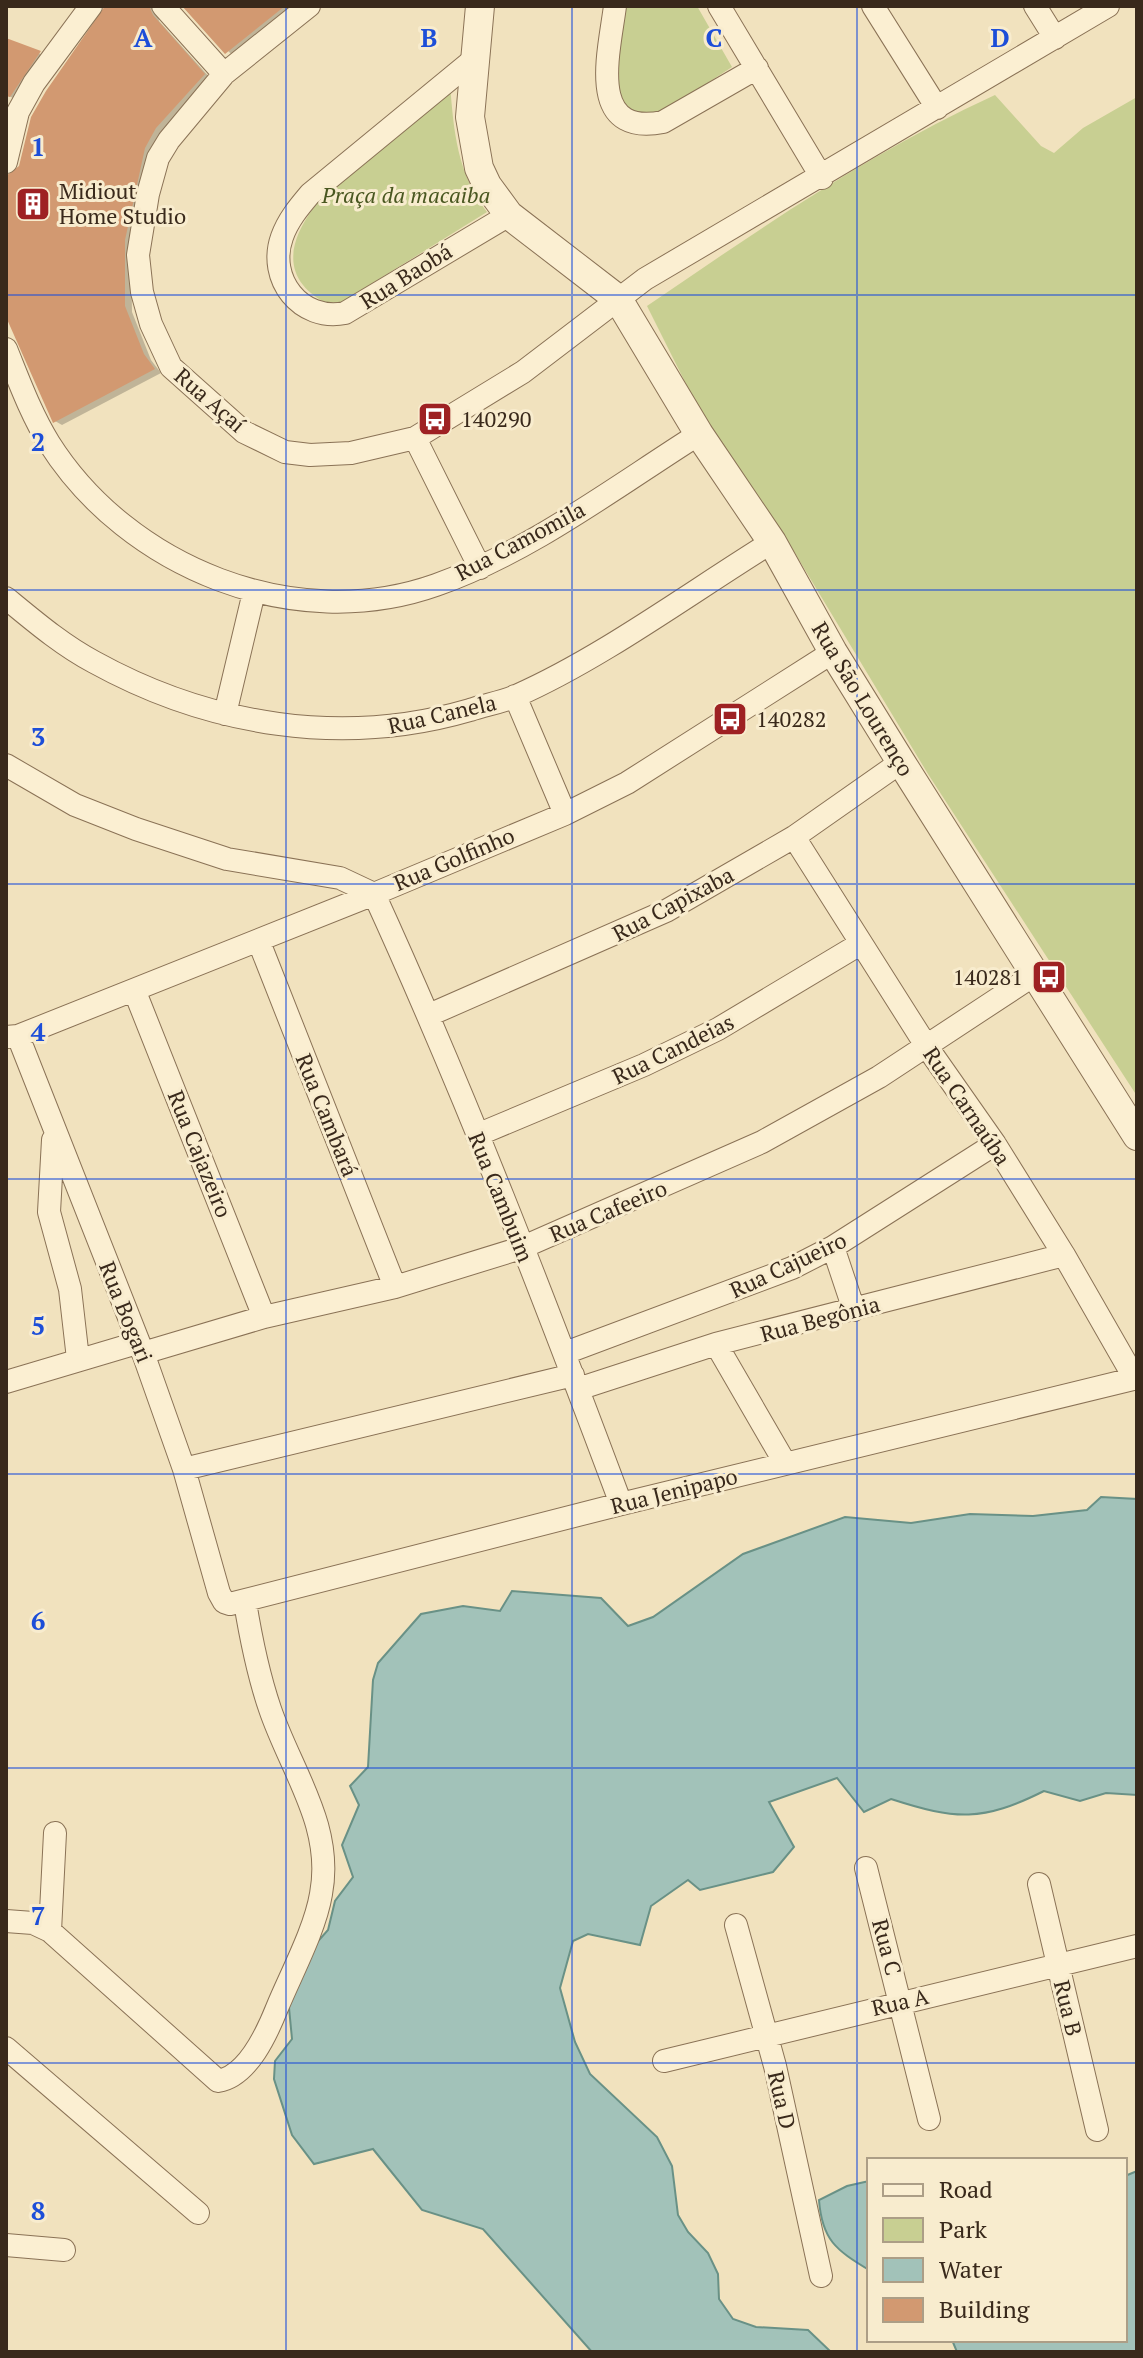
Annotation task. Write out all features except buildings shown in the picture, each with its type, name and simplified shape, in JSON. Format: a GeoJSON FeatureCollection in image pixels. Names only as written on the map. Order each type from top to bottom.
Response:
{"type":"FeatureCollection","features":[{"type":"Feature","properties":{"kind":"street"},"geometry":{"type":"LineString","coordinates":[[6,162],[12,110],[91,6]]}},
{"type":"Feature","properties":{"kind":"street"},"geometry":{"type":"LineString","coordinates":[[163,6],[224,74]]}},
{"type":"Feature","properties":{"kind":"street","name":"Rua Açaí"},"geometry":{"type":"LineString","coordinates":[[309,6],[224,74],[176,131],[158,158],[141,227],[142,292],[151,324],[171,367],[244,432],[285,452],[351,453],[415,438],[523,372],[618,299]]}},
{"type":"Feature","properties":{"kind":"street"},"geometry":{"type":"LineString","coordinates":[[480,6],[470,117],[475,147],[487,185],[509,215]]}},
{"type":"Feature","properties":{"kind":"street"},"geometry":{"type":"LineString","coordinates":[[615,6],[608,58],[609,98],[613,109],[630,123],[646,125],[663,122],[757,68]]}},
{"type":"Feature","properties":{"kind":"street"},"geometry":{"type":"LineString","coordinates":[[719,6],[822,178]]}},
{"type":"Feature","properties":{"kind":"street"},"geometry":{"type":"LineString","coordinates":[[873,6],[937,108]]}},
{"type":"Feature","properties":{"kind":"street"},"geometry":{"type":"LineString","coordinates":[[1035,6],[1055,38]]}},
{"type":"Feature","properties":{"kind":"street"},"geometry":{"type":"LineString","coordinates":[[618,299],[645,279],[822,178],[1108,6]]}},
{"type":"Feature","properties":{"kind":"street","name":"Rua Baobá"},"geometry":{"type":"LineString","coordinates":[[473,60],[310,194],[292,216],[281,238],[278,258],[282,278],[290,294],[313,312],[330,316],[345,313],[509,215]]}},
{"type":"Feature","properties":{"kind":"street","name":"Rua São Lourenço"},"geometry":{"type":"LineString","coordinates":[[509,215],[582,268],[618,299],[699,434],[772,542],[833,652],[901,762],[1137,1136]]}},
{"type":"Feature","properties":{"kind":"street","name":"Rua Camomila"},"geometry":{"type":"LineString","coordinates":[[6,349],[50,444],[76,478],[132,530],[189,568],[254,592],[293,598],[380,600],[434,586],[480,568],[586,506],[699,434]]}},
{"type":"Feature","properties":{"kind":"street"},"geometry":{"type":"LineString","coordinates":[[415,438],[480,568]]}},
{"type":"Feature","properties":{"kind":"street","name":"Rua Canela"},"geometry":{"type":"LineString","coordinates":[[6,598],[92,661],[153,691],[225,714],[286,725],[366,731],[432,721],[515,696],[589,656],[772,542]]}},
{"type":"Feature","properties":{"kind":"street"},"geometry":{"type":"LineString","coordinates":[[225,714],[254,592]]}},
{"type":"Feature","properties":{"kind":"street","name":"Rua Golfinho"},"geometry":{"type":"LineString","coordinates":[[6,765],[75,805],[136,829],[227,859],[340,878],[374,894],[565,814],[627,783],[833,652]]}},
{"type":"Feature","properties":{"kind":"street"},"geometry":{"type":"LineString","coordinates":[[515,696],[565,814]]}},
{"type":"Feature","properties":{"kind":"street","name":"Rua Capixaba"},"geometry":{"type":"LineString","coordinates":[[429,1015],[666,911],[794,837],[901,762]]}},
{"type":"Feature","properties":{"kind":"street","name":"Rua Carnaúba"},"geometry":{"type":"LineString","coordinates":[[794,837],[927,1047],[995,1144],[1136,1378]]}},
{"type":"Feature","properties":{"kind":"street","name":"Rua Bogari"},"geometry":{"type":"LineString","coordinates":[[245,1602],[224,1602],[219,1593],[184,1469],[140,1348],[12,1036],[135,992],[374,894]]}},
{"type":"Feature","properties":{"kind":"street","name":"Rua Cambuim"},"geometry":{"type":"LineString","coordinates":[[374,894],[429,1015],[565,1353],[621,1504]]}},
{"type":"Feature","properties":{"kind":"street","name":"Rua Cambará"},"geometry":{"type":"LineString","coordinates":[[259,942],[395,1287]]}},
{"type":"Feature","properties":{"kind":"street","name":"Rua Candeias"},"geometry":{"type":"LineString","coordinates":[[477,1135],[644,1065],[718,1029],[860,944]]}},
{"type":"Feature","properties":{"kind":"street","name":"Rua Cafeeiro"},"geometry":{"type":"LineString","coordinates":[[6,1382],[78,1359],[140,1348],[395,1287],[521,1248],[762,1142],[927,1047],[1034,975]]}},
{"type":"Feature","properties":{"kind":"street","name":"Rua Cajazeiro"},"geometry":{"type":"LineString","coordinates":[[135,992],[264,1317]]}},
{"type":"Feature","properties":{"kind":"street"},"geometry":{"type":"LineString","coordinates":[[53,1132],[49,1212],[70,1289],[78,1359]]}},
{"type":"Feature","properties":{"kind":"street","name":"Rua Cajueiro"},"geometry":{"type":"LineString","coordinates":[[565,1353],[701,1305],[833,1247],[995,1144]]}},
{"type":"Feature","properties":{"kind":"street"},"geometry":{"type":"LineString","coordinates":[[833,1247],[854,1310]]}},
{"type":"Feature","properties":{"kind":"street","name":"Rua Begônia"},"geometry":{"type":"LineString","coordinates":[[576,1382],[1064,1255]]}},
{"type":"Feature","properties":{"kind":"street"},"geometry":{"type":"LineString","coordinates":[[716,1344],[785,1463]]}},
{"type":"Feature","properties":{"kind":"street","name":"Rua Jenipapo"},"geometry":{"type":"LineString","coordinates":[[245,1602],[621,1504],[1136,1378]]}},
{"type":"Feature","properties":{"kind":"street"},"geometry":{"type":"LineString","coordinates":[[184,1469],[576,1382]]}},
{"type":"Feature","properties":{"kind":"street"},"geometry":{"type":"LineString","coordinates":[[6,1921],[33,1923],[50,1931],[218,2081],[233,2075],[264,2038],[321,1897],[324,1867],[317,1818],[271,1711],[253,1655],[245,1602]]}},
{"type":"Feature","properties":{"kind":"street"},"geometry":{"type":"LineString","coordinates":[[50,1931],[55,1833]]}},
{"type":"Feature","properties":{"kind":"street","name":"Rua C"},"geometry":{"type":"LineString","coordinates":[[866,1868],[929,2119]]}},
{"type":"Feature","properties":{"kind":"street","name":"Rua B"},"geometry":{"type":"LineString","coordinates":[[1039,1884],[1097,2130]]}},
{"type":"Feature","properties":{"kind":"street","name":"Rua D"},"geometry":{"type":"LineString","coordinates":[[736,1925],[768,2037],[821,2276]]}},
{"type":"Feature","properties":{"kind":"street","name":"Rua A"},"geometry":{"type":"LineString","coordinates":[[664,2061],[1137,1946]]}},
{"type":"Feature","properties":{"kind":"street"},"geometry":{"type":"LineString","coordinates":[[6,2048],[198,2213]]}},
{"type":"Feature","properties":{"kind":"street"},"geometry":{"type":"LineString","coordinates":[[6,2245],[64,2250]]}},
{"type":"Feature","properties":{"kind":"green space"},"geometry":{"type":"Polygon","coordinates":[[[620,6],[697,6],[732,67],[657,116],[617,110],[620,6]]]}},
{"type":"Feature","properties":{"kind":"green space","name":"Praça da macaiba"},"geometry":{"type":"Polygon","coordinates":[[[450,85],[463,167],[487,212],[334,307],[302,283],[293,255],[304,223],[328,191],[359,159],[450,85]]]}},
{"type":"Feature","properties":{"kind":"green space"},"geometry":{"type":"Polygon","coordinates":[[[995,95],[1041,146],[1054,153],[1083,128],[1137,97],[1137,1096],[928,774],[790,545],[696,404],[647,306],[774,220],[860,167],[995,95]]]}},
{"type":"Feature","properties":{"kind":"water"},"geometry":{"type":"Polygon","coordinates":[[[1101,1497],[1137,1499],[1137,1795],[1106,1793],[1080,1801],[1044,1791],[1003,1808],[969,1814],[934,1811],[891,1799],[864,1812],[837,1778],[769,1802],[794,1847],[773,1872],[700,1890],[688,1880],[651,1906],[640,1945],[588,1934],[573,1941],[560,1988],[575,2042],[590,2074],[657,2137],[672,2166],[678,2215],[688,2232],[708,2253],[718,2274],[719,2299],[733,2319],[756,2327],[808,2330],[831,2352],[592,2352],[483,2229],[422,2210],[373,2149],[314,2164],[292,2135],[274,2079],[275,2061],[292,2039],[287,1987],[303,1958],[328,1930],[335,1901],[353,1877],[342,1845],[359,1805],[350,1786],[368,1767],[373,1680],[378,1663],[421,1614],[463,1606],[500,1611],[512,1591],[601,1598],[628,1626],[653,1617],[743,1554],[845,1517],[911,1523],[970,1514],[1033,1516],[1087,1510],[1101,1497]]]}},
{"type":"Feature","properties":{"kind":"water"},"geometry":{"type":"Polygon","coordinates":[[[1137,2171],[1137,2352],[957,2352],[953,2342],[1127,2342],[1127,2175],[1137,2171]]]}},
{"type":"Feature","properties":{"kind":"water"},"geometry":{"type":"Polygon","coordinates":[[[867,2181],[867,2269],[839,2250],[823,2225],[819,2200],[847,2186],[867,2181]]]}},
{"type":"Feature","properties":{"kind":"place","name":"Midiout Home Studio"},"geometry":{"type":"Point","coordinates":[33,204]}},
{"type":"Feature","properties":{"kind":"place","name":"140290"},"geometry":{"type":"Point","coordinates":[435,419]}},
{"type":"Feature","properties":{"kind":"place","name":"140282"},"geometry":{"type":"Point","coordinates":[730,719]}},
{"type":"Feature","properties":{"kind":"place","name":"140281"},"geometry":{"type":"Point","coordinates":[1049,977]}}]}
